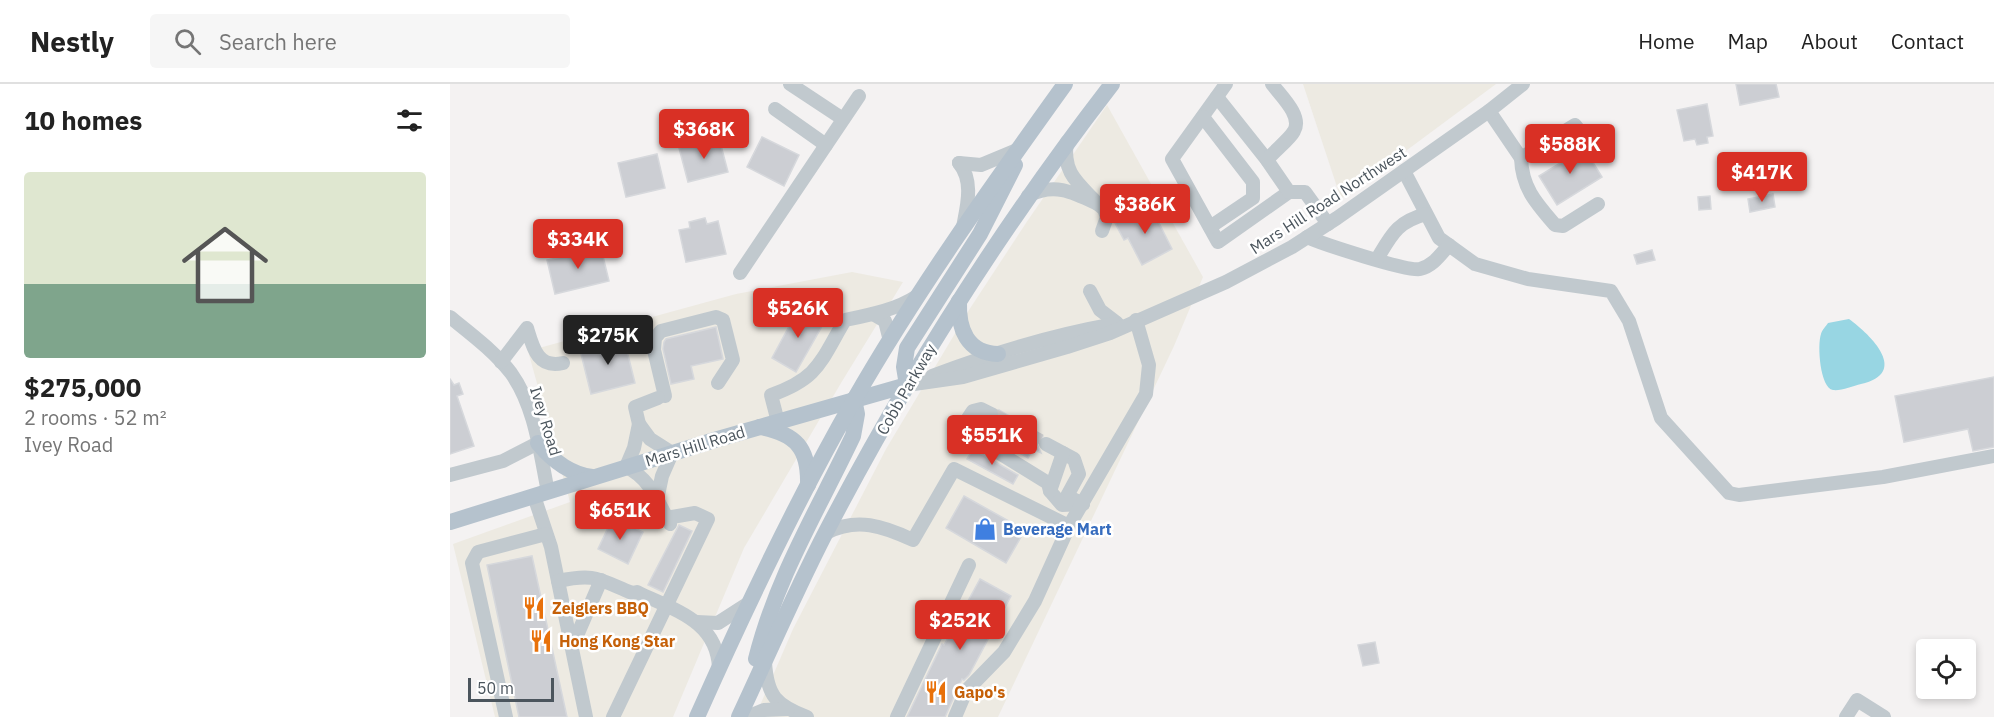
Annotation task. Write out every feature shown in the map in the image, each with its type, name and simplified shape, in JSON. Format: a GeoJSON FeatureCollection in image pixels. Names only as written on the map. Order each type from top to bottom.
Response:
{"type":"FeatureCollection","features":[{"type":"Feature","properties":{"kind":"main road"},"geometry":{"type":"LineString","coordinates":[[697,717],[748,603],[854,399],[963,227],[1065,84]]}},
{"type":"Feature","properties":{"kind":"main road","name":"Cobb Parkway"},"geometry":{"type":"LineString","coordinates":[[739,717],[747,709],[765,662],[826,533],[907,385],[1028,196],[1112,84]]}},
{"type":"Feature","properties":{"kind":"main road"},"geometry":{"type":"LineString","coordinates":[[907,385],[904,367],[908,348],[990,216],[1007,183],[1021,145]]}},
{"type":"Feature","properties":{"kind":"main road"},"geometry":{"type":"LineString","coordinates":[[959,301],[961,327],[969,342],[984,352],[998,354]]}},
{"type":"Feature","properties":{"kind":"main road","name":"Mars Hill Road"},"geometry":{"type":"LineString","coordinates":[[450,522],[672,453],[907,385]]}},
{"type":"Feature","properties":{"kind":"main road"},"geometry":{"type":"LineString","coordinates":[[747,709],[768,620],[790,559],[853,436],[857,414],[854,399]]}},
{"type":"Feature","properties":{"kind":"main road"},"geometry":{"type":"LineString","coordinates":[[759,427],[782,433],[801,448],[808,467],[808,486]]}},
{"type":"Feature","properties":{"kind":"main road"},"geometry":{"type":"LineString","coordinates":[[538,443],[552,458],[571,471],[593,477]]}},
{"type":"Feature","properties":{"kind":"street"},"geometry":{"type":"LineString","coordinates":[[790,84],[843,119]]}},
{"type":"Feature","properties":{"kind":"street"},"geometry":{"type":"LineString","coordinates":[[1226,84],[1172,159],[1218,242],[1290,192],[1305,192],[1328,224]]}},
{"type":"Feature","properties":{"kind":"street"},"geometry":{"type":"LineString","coordinates":[[1262,84],[1285,116],[1287,123],[1285,129],[1263,155]]}},
{"type":"Feature","properties":{"kind":"street"},"geometry":{"type":"LineString","coordinates":[[1263,155],[1294,131],[1295,124],[1293,112],[1272,84]]}},
{"type":"Feature","properties":{"kind":"street","name":"Mars Hill Road Northwest"},"geometry":{"type":"LineString","coordinates":[[907,385],[963,377],[1114,328],[1234,279],[1328,224],[1489,111],[1523,84]]}},
{"type":"Feature","properties":{"kind":"street"},"geometry":{"type":"LineString","coordinates":[[740,273],[859,96]]}},
{"type":"Feature","properties":{"kind":"street"},"geometry":{"type":"LineString","coordinates":[[1217,97],[1290,192]]}},
{"type":"Feature","properties":{"kind":"street"},"geometry":{"type":"LineString","coordinates":[[775,109],[826,145]]}},
{"type":"Feature","properties":{"kind":"street"},"geometry":{"type":"LineString","coordinates":[[1489,111],[1521,158],[1521,176],[1534,201],[1555,225],[1563,226],[1598,204]]}},
{"type":"Feature","properties":{"kind":"street"},"geometry":{"type":"LineString","coordinates":[[1203,117],[1253,182],[1252,198],[1210,227]]}},
{"type":"Feature","properties":{"kind":"street"},"geometry":{"type":"LineString","coordinates":[[1521,158],[1575,125],[1593,148]]}},
{"type":"Feature","properties":{"kind":"street"},"geometry":{"type":"LineString","coordinates":[[1067,142],[1065,160],[1069,171],[1104,209],[1107,217],[1102,231]]}},
{"type":"Feature","properties":{"kind":"street"},"geometry":{"type":"LineString","coordinates":[[963,227],[968,188],[964,169],[959,163],[981,165],[1021,145]]}},
{"type":"Feature","properties":{"kind":"street"},"geometry":{"type":"LineString","coordinates":[[1404,171],[1439,238],[1475,264],[1528,279],[1611,291],[1629,321],[1661,418],[1729,493],[1739,495],[1883,477],[1994,456]]}},
{"type":"Feature","properties":{"kind":"street"},"geometry":{"type":"LineString","coordinates":[[1028,196],[1048,188],[1063,189],[1098,204]]}},
{"type":"Feature","properties":{"kind":"street"},"geometry":{"type":"LineString","coordinates":[[1377,259],[1392,232],[1402,223],[1426,214]]}},
{"type":"Feature","properties":{"kind":"street"},"geometry":{"type":"LineString","coordinates":[[1307,237],[1340,250],[1418,270],[1432,265],[1449,245]]}},
{"type":"Feature","properties":{"kind":"street"},"geometry":{"type":"LineString","coordinates":[[1082,330],[1089,316],[1090,294],[1114,328],[1144,345]]}},
{"type":"Feature","properties":{"kind":"street"},"geometry":{"type":"LineString","coordinates":[[778,422],[771,395],[793,387],[816,370],[845,320],[873,315],[919,295]]}},
{"type":"Feature","properties":{"kind":"street"},"geometry":{"type":"LineString","coordinates":[[873,315],[885,321],[890,341]]}},
{"type":"Feature","properties":{"kind":"street","name":"Ivey Road"},"geometry":{"type":"LineString","coordinates":[[450,317],[501,362],[518,384],[530,414],[538,443],[546,534],[551,547],[586,717]]}},
{"type":"Feature","properties":{"kind":"street"},"geometry":{"type":"LineString","coordinates":[[657,500],[662,476],[672,453],[650,439],[639,424],[635,407],[662,397],[654,350],[655,338],[661,331],[716,317],[723,320],[733,360],[718,383]]}},
{"type":"Feature","properties":{"kind":"street"},"geometry":{"type":"LineString","coordinates":[[955,717],[966,691],[1004,652],[1029,611],[1069,526],[1146,394],[1149,365],[1136,320]]}},
{"type":"Feature","properties":{"kind":"street"},"geometry":{"type":"LineString","coordinates":[[501,362],[527,328],[534,350],[541,359],[551,364],[563,363]]}},
{"type":"Feature","properties":{"kind":"street","name":"Mars Hill Road Northwest"},"geometry":{"type":"LineString","coordinates":[[907,385],[998,354],[1082,330],[1114,328]]}},
{"type":"Feature","properties":{"kind":"street"},"geometry":{"type":"LineString","coordinates":[[991,414],[981,409],[974,411],[967,420],[963,439],[1048,483],[1050,491],[1062,506],[1083,504]]}},
{"type":"Feature","properties":{"kind":"street"},"geometry":{"type":"LineString","coordinates":[[613,717],[708,519],[695,513],[668,521],[644,479],[626,467],[634,448],[639,424]]}},
{"type":"Feature","properties":{"kind":"street"},"geometry":{"type":"LineString","coordinates":[[450,475],[503,461],[538,443]]}},
{"type":"Feature","properties":{"kind":"street"},"geometry":{"type":"LineString","coordinates":[[1047,444],[1074,459],[1079,474],[1067,496],[1083,504]]}},
{"type":"Feature","properties":{"kind":"street"},"geometry":{"type":"LineString","coordinates":[[1050,491],[1063,453]]}},
{"type":"Feature","properties":{"kind":"street"},"geometry":{"type":"LineString","coordinates":[[826,533],[851,524],[875,525],[913,540],[954,469],[1069,526]]}},
{"type":"Feature","properties":{"kind":"street"},"geometry":{"type":"LineString","coordinates":[[506,717],[472,563],[478,552],[546,534]]}},
{"type":"Feature","properties":{"kind":"street"},"geometry":{"type":"LineString","coordinates":[[897,717],[969,565]]}},
{"type":"Feature","properties":{"kind":"street"},"geometry":{"type":"LineString","coordinates":[[572,647],[595,578]]}},
{"type":"Feature","properties":{"kind":"street"},"geometry":{"type":"LineString","coordinates":[[558,581],[595,578],[632,593],[637,592],[697,622],[711,637],[718,656],[719,668]]}},
{"type":"Feature","properties":{"kind":"street"},"geometry":{"type":"LineString","coordinates":[[697,622],[718,623],[748,603]]}},
{"type":"Feature","properties":{"kind":"street"},"geometry":{"type":"LineString","coordinates":[[765,662],[771,694],[788,709],[807,717]]}},
{"type":"Feature","properties":{"kind":"street"},"geometry":{"type":"LineString","coordinates":[[1846,717],[1857,700],[1884,717]]}},
{"type":"Feature","properties":{"kind":"street"},"geometry":{"type":"LineString","coordinates":[[747,709],[788,709]]}},
{"type":"Feature","properties":{"kind":"shaded area"},"geometry":{"type":"Polygon","coordinates":[[[1303,84],[1496,84],[1341,199],[1303,84]]]}},
{"type":"Feature","properties":{"kind":"shaded area"},"geometry":{"type":"Polygon","coordinates":[[[1107,105],[1203,277],[1174,346],[998,717],[755,717],[793,629],[886,449],[969,310],[1107,105]]]}},
{"type":"Feature","properties":{"kind":"shaded area"},"geometry":{"type":"Polygon","coordinates":[[[852,272],[903,282],[744,548],[673,717],[495,717],[453,544],[570,502],[528,351],[736,294],[852,272]]]}},
{"type":"Feature","properties":{"kind":"water"},"geometry":{"type":"Polygon","coordinates":[[[1849,319],[1867,334],[1882,353],[1885,363],[1883,371],[1875,379],[1833,390],[1825,382],[1822,374],[1821,334],[1828,323],[1849,319]]]}},
{"type":"Feature","properties":{"kind":"building"},"geometry":{"type":"Polygon","coordinates":[[[1736,84],[1776,84],[1779,97],[1740,105],[1736,84]]]}},
{"type":"Feature","properties":{"kind":"building"},"geometry":{"type":"Polygon","coordinates":[[[1707,104],[1713,136],[1707,137],[1708,143],[1697,145],[1695,139],[1684,141],[1677,110],[1707,104]]]}},
{"type":"Feature","properties":{"kind":"building"},"geometry":{"type":"Polygon","coordinates":[[[762,137],[799,155],[784,186],[747,167],[762,137]]]}},
{"type":"Feature","properties":{"kind":"building"},"geometry":{"type":"Polygon","coordinates":[[[719,138],[728,172],[688,182],[679,148],[719,138]]]}},
{"type":"Feature","properties":{"kind":"building"},"geometry":{"type":"Polygon","coordinates":[[[1576,147],[1578,151],[1582,149],[1589,156],[1602,177],[1557,205],[1539,176],[1562,162],[1559,157],[1576,147]]]}},
{"type":"Feature","properties":{"kind":"building"},"geometry":{"type":"Polygon","coordinates":[[[657,154],[665,188],[626,197],[618,163],[657,154]]]}},
{"type":"Feature","properties":{"kind":"building"},"geometry":{"type":"Polygon","coordinates":[[[1773,194],[1775,207],[1750,212],[1748,199],[1773,194]]]}},
{"type":"Feature","properties":{"kind":"building"},"geometry":{"type":"Polygon","coordinates":[[[1710,196],[1711,209],[1699,210],[1698,197],[1710,196]]]}},
{"type":"Feature","properties":{"kind":"building"},"geometry":{"type":"Polygon","coordinates":[[[1151,207],[1172,249],[1142,265],[1128,238],[1124,240],[1115,223],[1151,207]]]}},
{"type":"Feature","properties":{"kind":"building"},"geometry":{"type":"Polygon","coordinates":[[[705,218],[707,224],[718,221],[726,254],[686,262],[679,230],[690,228],[689,222],[705,218]]]}},
{"type":"Feature","properties":{"kind":"building"},"geometry":{"type":"Polygon","coordinates":[[[581,247],[582,252],[601,248],[609,281],[555,294],[547,260],[567,256],[566,251],[581,247]]]}},
{"type":"Feature","properties":{"kind":"building"},"geometry":{"type":"Polygon","coordinates":[[[1652,250],[1655,260],[1637,264],[1634,255],[1652,250]]]}},
{"type":"Feature","properties":{"kind":"building"},"geometry":{"type":"Polygon","coordinates":[[[800,306],[825,321],[796,372],[772,358],[800,306]]]}},
{"type":"Feature","properties":{"kind":"building"},"geometry":{"type":"Polygon","coordinates":[[[716,327],[723,359],[691,366],[694,379],[671,384],[663,349],[666,339],[716,327]]]}},
{"type":"Feature","properties":{"kind":"building"},"geometry":{"type":"Polygon","coordinates":[[[624,339],[635,383],[591,394],[580,350],[624,339]]]}},
{"type":"Feature","properties":{"kind":"building"},"geometry":{"type":"Polygon","coordinates":[[[1994,377],[1994,447],[1973,451],[1968,429],[1904,442],[1895,396],[1994,377]]]}},
{"type":"Feature","properties":{"kind":"building"},"geometry":{"type":"Polygon","coordinates":[[[450,379],[454,385],[459,383],[463,394],[457,396],[474,446],[450,454],[450,379]]]}},
{"type":"Feature","properties":{"kind":"building"},"geometry":{"type":"Polygon","coordinates":[[[999,410],[1043,436],[1037,444],[1041,453],[1033,449],[1028,458],[982,431],[987,422],[992,423],[999,419],[999,410]]]}},
{"type":"Feature","properties":{"kind":"building"},"geometry":{"type":"Polygon","coordinates":[[[973,449],[1018,475],[1013,484],[967,459],[973,449]]]}},
{"type":"Feature","properties":{"kind":"building","name":"Beverage Mart"},"geometry":{"type":"Polygon","coordinates":[[[964,496],[1025,530],[1006,563],[946,528],[964,496]]]}},
{"type":"Feature","properties":{"kind":"building"},"geometry":{"type":"Polygon","coordinates":[[[613,517],[643,532],[628,564],[598,549],[613,517]]]}},
{"type":"Feature","properties":{"kind":"building"},"geometry":{"type":"Polygon","coordinates":[[[679,525],[692,531],[663,592],[648,585],[679,525]]]}},
{"type":"Feature","properties":{"kind":"building"},"geometry":{"type":"Polygon","coordinates":[[[532,556],[567,717],[519,717],[487,565],[532,556]]]}},
{"type":"Feature","properties":{"kind":"building"},"geometry":{"type":"Polygon","coordinates":[[[980,579],[1011,596],[969,675],[964,680],[962,679],[945,717],[907,717],[942,644],[944,645],[980,579]]]}},
{"type":"Feature","properties":{"kind":"building"},"geometry":{"type":"Polygon","coordinates":[[[1375,642],[1379,663],[1363,666],[1358,645],[1375,642]]]}},
{"type":"Feature","properties":{"kind":"tunnel"},"geometry":{"type":"LineString","coordinates":[[991,414],[1046,444]]}},
{"type":"Feature","properties":{"kind":"place","name":"Beverage Mart"},"geometry":{"type":"Point","coordinates":[985,529]}},
{"type":"Feature","properties":{"kind":"place","name":"Zeiglers BBQ"},"geometry":{"type":"Point","coordinates":[534,608]}},
{"type":"Feature","properties":{"kind":"place","name":"Hong Kong Star"},"geometry":{"type":"Point","coordinates":[541,641]}},
{"type":"Feature","properties":{"kind":"place","name":"Gapo's"},"geometry":{"type":"Point","coordinates":[936,692]}}]}
